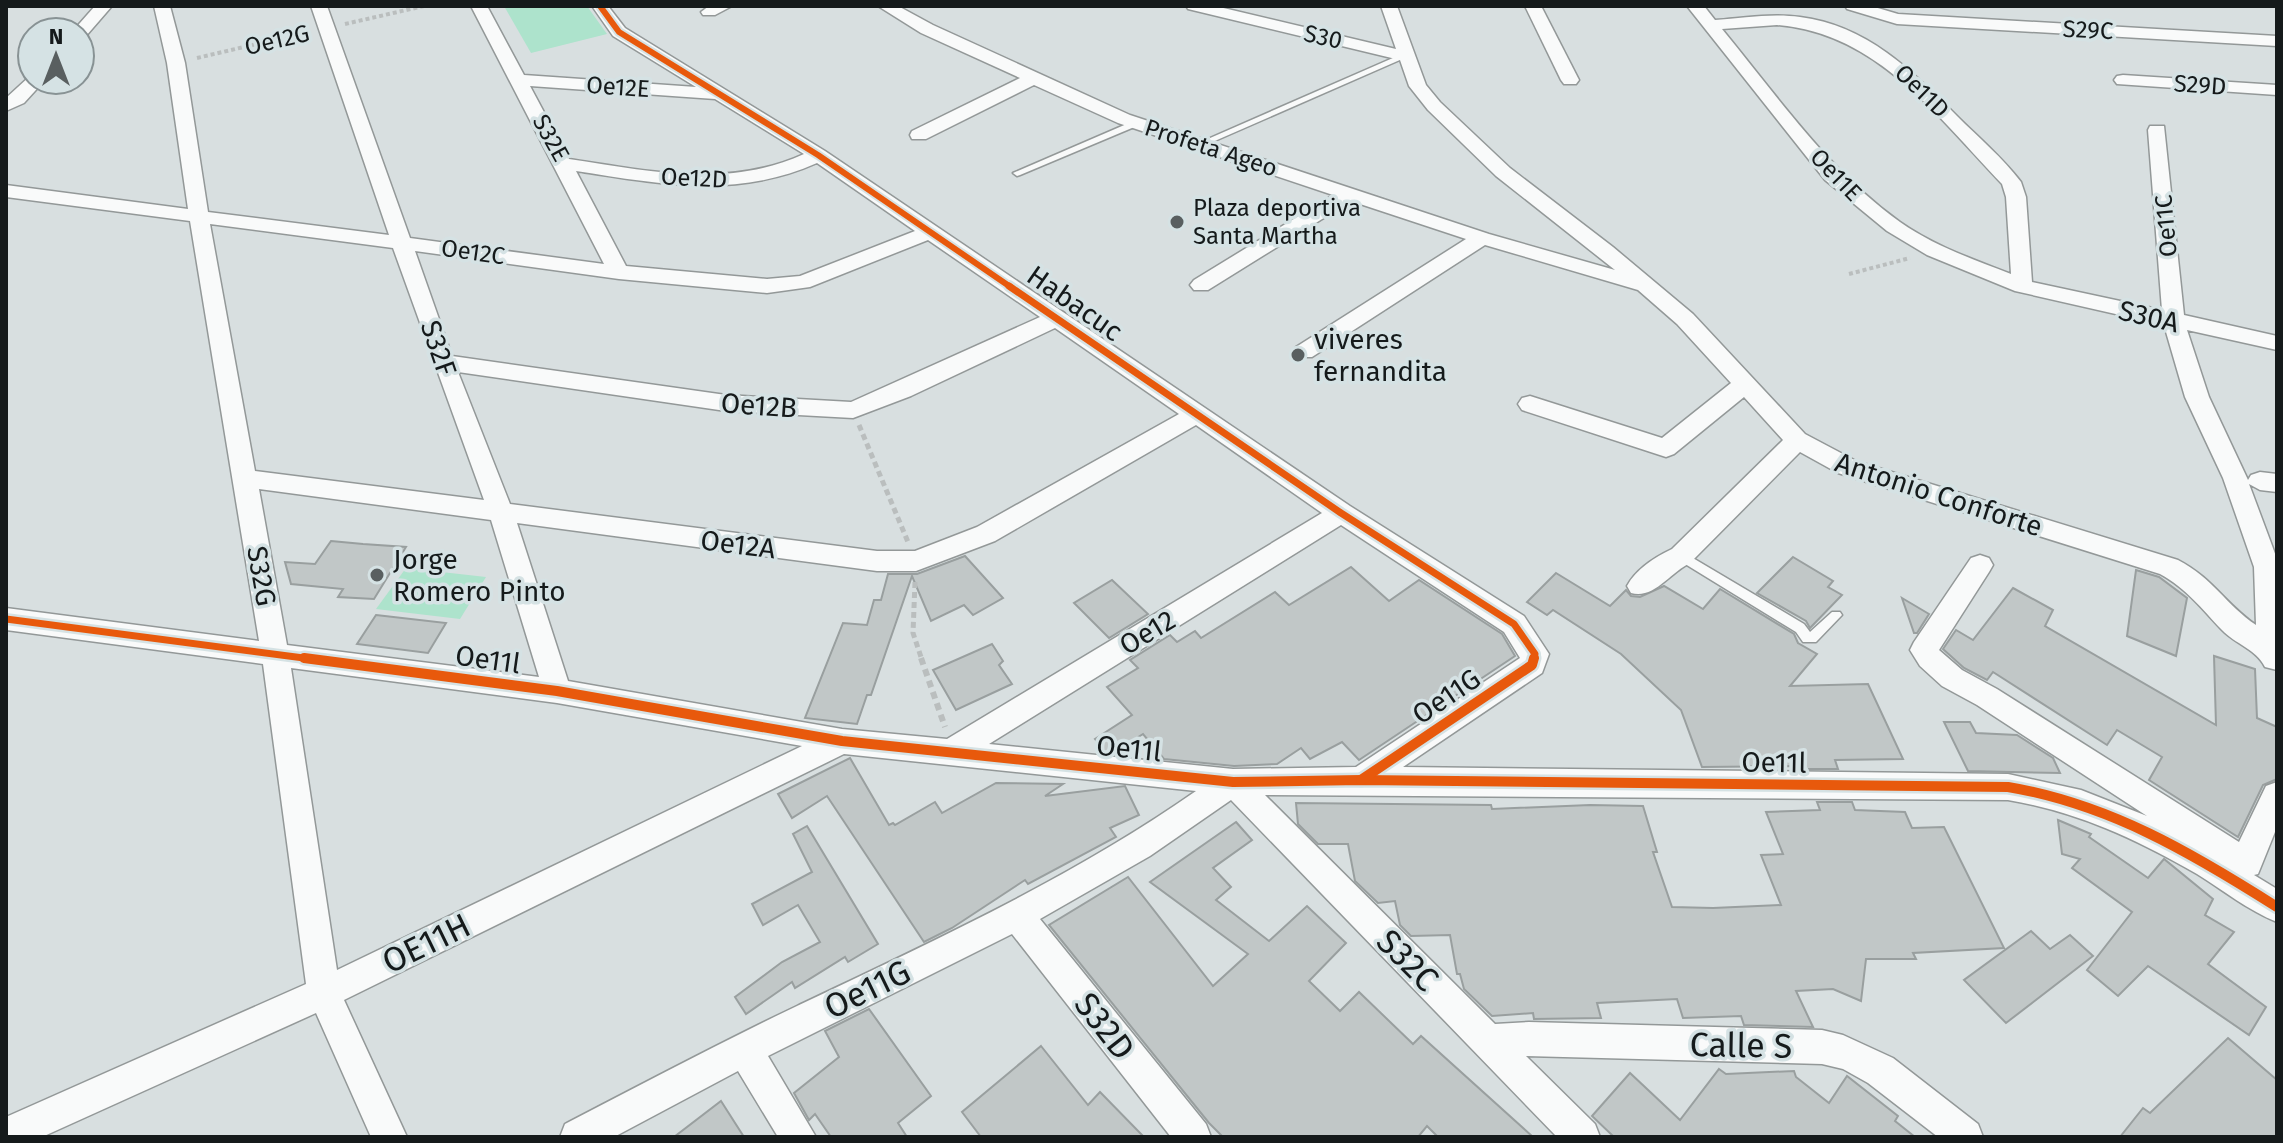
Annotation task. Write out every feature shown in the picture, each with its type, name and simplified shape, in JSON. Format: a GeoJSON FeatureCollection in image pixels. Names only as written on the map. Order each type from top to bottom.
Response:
{"type":"FeatureCollection","features":[{"type":"Feature","properties":{"kind":"street","name":"S32G"},"geometry":{"type":"LineString","coordinates":[[162,6],[176,63],[199,217],[275,652],[324,993],[389,1137]]}},
{"type":"Feature","properties":{"kind":"street","name":"S32F"},"geometry":{"type":"LineString","coordinates":[[319,6],[404,242],[443,362],[501,512],[557,691]]}},
{"type":"Feature","properties":{"kind":"street","name":"S32E"},"geometry":{"type":"LineString","coordinates":[[479,6],[565,164],[619,272]]}},
{"type":"Feature","properties":{"kind":"street","name":"Habacuc"},"geometry":{"type":"LineString","coordinates":[[600,6],[619,32],[818,155],[933,231],[1341,513],[1514,624],[1526,640]]}},
{"type":"Feature","properties":{"kind":"street","name":"Profeta Ageo"},"geometry":{"type":"LineString","coordinates":[[886,6],[927,29],[1136,123],[1482,238],[1642,284]]}},
{"type":"Feature","properties":{"kind":"street","name":"S30"},"geometry":{"type":"LineString","coordinates":[[1194,6],[1248,13],[1405,56]]}},
{"type":"Feature","properties":{"kind":"street"},"geometry":{"type":"LineString","coordinates":[[1389,6],[1405,56],[1426,97],[1486,157],[1606,251],[1642,284]]}},
{"type":"Feature","properties":{"kind":"street"},"geometry":{"type":"LineString","coordinates":[[1533,6],[1570,80]]}},
{"type":"Feature","properties":{"kind":"street","name":"Oe11E"},"geometry":{"type":"LineString","coordinates":[[1695,6],[1832,176],[1894,227],[1934,251],[2022,286]]}},
{"type":"Feature","properties":{"kind":"street","name":"S29C"},"geometry":{"type":"LineString","coordinates":[[1853,6],[1897,19],[2277,41]]}},
{"type":"Feature","properties":{"kind":"street","name":"Oe11D"},"geometry":{"type":"LineString","coordinates":[[1710,25],[1777,20],[1803,22],[1852,38],[1894,62],[2011,182],[2016,197],[2022,286]]}},
{"type":"Feature","properties":{"kind":"street"},"geometry":{"type":"LineString","coordinates":[[919,135],[1034,78]]}},
{"type":"Feature","properties":{"kind":"street","name":"Oe12E"},"geometry":{"type":"LineString","coordinates":[[518,80],[717,95]]}},
{"type":"Feature","properties":{"kind":"street","name":"S29D"},"geometry":{"type":"LineString","coordinates":[[2123,80],[2277,90]]}},
{"type":"Feature","properties":{"kind":"street"},"geometry":{"type":"LineString","coordinates":[[6,128],[12,103]]}},
{"type":"Feature","properties":{"kind":"street","name":"Oe11C"},"geometry":{"type":"LineString","coordinates":[[2157,130],[2174,322],[2197,397],[2235,478],[2267,567],[2274,656]]}},
{"type":"Feature","properties":{"kind":"street","name":"Oe12D"},"geometry":{"type":"LineString","coordinates":[[565,164],[690,181],[729,181],[766,176],[818,155]]}},
{"type":"Feature","properties":{"kind":"street","name":"Oe12C"},"geometry":{"type":"LineString","coordinates":[[6,191],[619,272],[745,285],[786,285],[933,231]]}},
{"type":"Feature","properties":{"kind":"street"},"geometry":{"type":"LineString","coordinates":[[1201,285],[1350,193]]}},
{"type":"Feature","properties":{"kind":"street"},"geometry":{"type":"LineString","coordinates":[[1304,352],[1482,238]]}},
{"type":"Feature","properties":{"kind":"street","name":"Antonio Conforte"},"geometry":{"type":"LineString","coordinates":[[1642,284],[1685,319],[1797,440],[1847,467],[2169,567],[2188,577],[2209,595],[2233,624],[2274,656]]}},
{"type":"Feature","properties":{"kind":"street","name":"S30A"},"geometry":{"type":"LineString","coordinates":[[2022,286],[2277,343]]}},
{"type":"Feature","properties":{"kind":"street","name":"Oe12B"},"geometry":{"type":"LineString","coordinates":[[443,362],[726,403],[853,410],[1057,318]]}},
{"type":"Feature","properties":{"kind":"street"},"geometry":{"type":"LineString","coordinates":[[1530,404],[1666,448],[1744,385]]}},
{"type":"Feature","properties":{"kind":"street","name":"Oe12A"},"geometry":{"type":"LineString","coordinates":[[244,478],[877,561],[916,561],[986,534],[1199,413]]}},
{"type":"Feature","properties":{"kind":"street"},"geometry":{"type":"LineString","coordinates":[[1640,586],[1666,563],[1681,556],[1797,440]]}},
{"type":"Feature","properties":{"kind":"street","name":"Oe12"},"geometry":{"type":"LineString","coordinates":[[953,751],[1341,513]]}},
{"type":"Feature","properties":{"kind":"street"},"geometry":{"type":"LineString","coordinates":[[1980,565],[1924,650],[1931,662],[1953,679],[1987,697],[2241,872],[2277,907]]}},
{"type":"Feature","properties":{"kind":"street","name":"Oe11l"},"geometry":{"type":"LineString","coordinates":[[6,619],[557,691],[842,741],[1233,782],[1361,780],[2008,787],[2050,792],[2142,827],[2241,872]]}},
{"type":"Feature","properties":{"kind":"street","name":"Oe11G"},"geometry":{"type":"LineString","coordinates":[[1361,780],[1532,665],[1535,654],[1526,640]]}},
{"type":"Feature","properties":{"kind":"street","name":"OE11H"},"geometry":{"type":"LineString","coordinates":[[6,1135],[324,993],[842,741]]}},
{"type":"Feature","properties":{"kind":"street","name":"Oe11G"},"geometry":{"type":"LineString","coordinates":[[578,1137],[744,1049],[1017,916],[1190,814],[1233,782]]}},
{"type":"Feature","properties":{"kind":"street","name":"S32C"},"geometry":{"type":"LineString","coordinates":[[1233,782],[1582,1137]]}},
{"type":"Feature","properties":{"kind":"street"},"geometry":{"type":"LineString","coordinates":[[2241,872],[2277,795]]}},
{"type":"Feature","properties":{"kind":"street","name":"S32D"},"geometry":{"type":"LineString","coordinates":[[1017,916],[1193,1137]]}},
{"type":"Feature","properties":{"kind":"street","name":"Calle S"},"geometry":{"type":"LineString","coordinates":[[1488,1042],[1529,1039],[1822,1047],[1849,1051],[1875,1064],[1965,1137]]}},
{"type":"Feature","properties":{"kind":"street"},"geometry":{"type":"LineString","coordinates":[[744,1049],[798,1137]]}},
{"type":"Feature","properties":{"kind":"lane"},"geometry":{"type":"LineString","coordinates":[[1198,145],[1405,56]]}},
{"type":"Feature","properties":{"kind":"lane"},"geometry":{"type":"LineString","coordinates":[[1017,173],[1136,123]]}},
{"type":"Feature","properties":{"kind":"lane"},"geometry":{"type":"LineString","coordinates":[[1681,556],[1800,628],[1807,638],[1812,638],[1836,615]]}},
{"type":"Feature","properties":{"kind":"path"},"geometry":{"type":"LineString","coordinates":[[1849,274],[1934,251]]}},
{"type":"Feature","properties":{"kind":"green space"},"geometry":{"type":"Polygon","coordinates":[[[504,6],[587,6],[607,34],[531,53],[504,6]]]}},
{"type":"Feature","properties":{"kind":"green space"},"geometry":{"type":"Polygon","coordinates":[[[406,568],[486,577],[460,619],[376,609],[406,568]]]}},
{"type":"Feature","properties":{"kind":"building"},"geometry":{"type":"Polygon","coordinates":[[[331,541],[406,547],[374,599],[338,597],[343,589],[291,584],[285,562],[315,564],[331,541]]]}},
{"type":"Feature","properties":{"kind":"building"},"geometry":{"type":"Polygon","coordinates":[[[965,556],[1003,598],[973,615],[964,605],[931,621],[912,576],[871,695],[867,695],[857,724],[805,718],[843,623],[867,625],[874,600],[881,600],[888,574],[917,574],[965,556]]]}},
{"type":"Feature","properties":{"kind":"building"},"geometry":{"type":"Polygon","coordinates":[[[1793,557],[1833,581],[1828,587],[1842,595],[1810,628],[1806,621],[1757,593],[1793,557]]]}},
{"type":"Feature","properties":{"kind":"building"},"geometry":{"type":"Polygon","coordinates":[[[1351,567],[1389,601],[1419,580],[1502,634],[1515,656],[1359,760],[1342,742],[1310,759],[1301,748],[1277,764],[1234,766],[1164,759],[1143,734],[1113,753],[1106,753],[1095,739],[1132,715],[1107,687],[1138,668],[1130,660],[1170,635],[1177,642],[1195,631],[1201,638],[1275,592],[1289,605],[1351,567]]]}},
{"type":"Feature","properties":{"kind":"building"},"geometry":{"type":"Polygon","coordinates":[[[2136,570],[2159,577],[2187,598],[2176,656],[2127,636],[2136,570]]]}},
{"type":"Feature","properties":{"kind":"building"},"geometry":{"type":"Polygon","coordinates":[[[1556,573],[1610,606],[1626,590],[1631,596],[1640,597],[1664,586],[1703,609],[1720,589],[1794,634],[1798,643],[1817,654],[1790,686],[1868,684],[1903,759],[1835,760],[1838,769],[1804,769],[1803,766],[1702,767],[1681,710],[1621,654],[1553,610],[1547,615],[1527,602],[1556,573]]]}},
{"type":"Feature","properties":{"kind":"building"},"geometry":{"type":"Polygon","coordinates":[[[1112,580],[1148,614],[1109,638],[1074,603],[1112,580]]]}},
{"type":"Feature","properties":{"kind":"building"},"geometry":{"type":"Polygon","coordinates":[[[2013,588],[2053,610],[2045,626],[2216,725],[2214,656],[2255,669],[2257,718],[2277,727],[2277,779],[2263,785],[2238,837],[2149,780],[2162,757],[2117,730],[2107,745],[1993,672],[1987,680],[1964,668],[1943,649],[1956,630],[1973,640],[2013,588]]]}},
{"type":"Feature","properties":{"kind":"building"},"geometry":{"type":"Polygon","coordinates":[[[1902,598],[1929,614],[1917,633],[1914,633],[1902,598]]]}},
{"type":"Feature","properties":{"kind":"building"},"geometry":{"type":"Polygon","coordinates":[[[376,615],[446,623],[428,653],[357,644],[376,615]]]}},
{"type":"Feature","properties":{"kind":"building"},"geometry":{"type":"Polygon","coordinates":[[[992,644],[1003,661],[999,665],[1012,684],[956,710],[933,670],[992,644]]]}},
{"type":"Feature","properties":{"kind":"building"},"geometry":{"type":"Polygon","coordinates":[[[1944,722],[1970,722],[1976,733],[2017,735],[2053,758],[2060,773],[1968,771],[1944,722]]]}},
{"type":"Feature","properties":{"kind":"building"},"geometry":{"type":"Polygon","coordinates":[[[850,758],[889,825],[895,825],[935,802],[942,813],[996,783],[1063,784],[1045,796],[1125,786],[1139,815],[1110,828],[1116,837],[1028,884],[1025,880],[952,928],[924,942],[827,796],[792,818],[778,794],[850,758]]]}},
{"type":"Feature","properties":{"kind":"building"},"geometry":{"type":"Polygon","coordinates":[[[1817,802],[1852,802],[1855,810],[1905,812],[1912,828],[1944,827],[2004,948],[1913,953],[1916,959],[1866,959],[1861,1001],[1833,989],[1796,991],[1813,1027],[1744,1025],[1741,1016],[1683,1018],[1677,999],[1597,1003],[1601,1018],[1534,1019],[1533,1013],[1492,1016],[1464,989],[1460,974],[1457,974],[1450,935],[1411,936],[1400,925],[1395,901],[1378,903],[1355,881],[1348,844],[1318,844],[1298,824],[1296,803],[1491,805],[1492,809],[1643,806],[1657,852],[1653,852],[1672,907],[1713,908],[1781,905],[1761,855],[1783,854],[1766,812],[1820,810],[1817,802]]]}},
{"type":"Feature","properties":{"kind":"building"},"geometry":{"type":"Polygon","coordinates":[[[2058,820],[2091,834],[2089,837],[2148,878],[2164,859],[2213,899],[2205,915],[2234,932],[2208,964],[2266,1007],[2249,1035],[2148,966],[2118,996],[2087,970],[2132,912],[2072,868],[2080,859],[2062,854],[2058,820]]]}},
{"type":"Feature","properties":{"kind":"building"},"geometry":{"type":"Polygon","coordinates":[[[1236,822],[1252,840],[1213,868],[1231,887],[1216,900],[1269,941],[1307,906],[1346,943],[1309,981],[1340,1011],[1359,992],[1413,1044],[1421,1036],[1533,1137],[1438,1137],[1427,1126],[1418,1137],[1223,1137],[1209,1123],[1049,925],[1128,877],[1213,986],[1248,954],[1150,882],[1236,822]]]}},
{"type":"Feature","properties":{"kind":"building"},"geometry":{"type":"Polygon","coordinates":[[[807,826],[878,944],[848,962],[845,957],[795,988],[792,982],[746,1014],[735,997],[782,962],[820,942],[798,905],[763,925],[752,904],[812,872],[793,834],[807,826]]]}},
{"type":"Feature","properties":{"kind":"building"},"geometry":{"type":"Polygon","coordinates":[[[2031,931],[2050,949],[2070,935],[2093,956],[2006,1023],[1964,980],[2031,931]]]}},
{"type":"Feature","properties":{"kind":"building"},"geometry":{"type":"Polygon","coordinates":[[[869,1009],[931,1096],[898,1123],[907,1137],[831,1137],[815,1114],[809,1120],[794,1093],[839,1057],[825,1031],[869,1009]]]}},
{"type":"Feature","properties":{"kind":"building"},"geometry":{"type":"Polygon","coordinates":[[[2228,1038],[2277,1080],[2277,1137],[2120,1137],[2143,1108],[2150,1113],[2228,1038]]]}},
{"type":"Feature","properties":{"kind":"building"},"geometry":{"type":"Polygon","coordinates":[[[1041,1046],[1088,1105],[1100,1092],[1144,1137],[981,1137],[962,1112],[1041,1046]]]}},
{"type":"Feature","properties":{"kind":"building"},"geometry":{"type":"Polygon","coordinates":[[[1719,1069],[1726,1074],[1794,1071],[1796,1077],[1829,1103],[1847,1076],[1898,1116],[1895,1121],[1915,1137],[1614,1137],[1592,1116],[1630,1073],[1680,1120],[1719,1069]]]}},
{"type":"Feature","properties":{"kind":"building"},"geometry":{"type":"Polygon","coordinates":[[[721,1101],[744,1137],[674,1137],[721,1101]]]}},
{"type":"Feature","properties":{"kind":"cycle path"},"geometry":{"type":"LineString","coordinates":[[600,6],[619,32],[818,155],[1341,513],[1514,624],[1535,654],[1532,665],[1361,780]]}},
{"type":"Feature","properties":{"kind":"cycle path"},"geometry":{"type":"LineString","coordinates":[[6,619],[557,691],[842,741],[1233,782],[1361,780],[2008,787],[2045,793],[2115,816],[2182,849],[2277,907]]}},
{"type":"Feature","properties":{"kind":"place","name":"Plaza deportiva Santa Martha"},"geometry":{"type":"Point","coordinates":[1177,222]}},
{"type":"Feature","properties":{"kind":"place","name":"viveres fernandita"},"geometry":{"type":"Point","coordinates":[1298,355]}},
{"type":"Feature","properties":{"kind":"place","name":"Jorge Romero Pinto"},"geometry":{"type":"Point","coordinates":[377,575]}}]}
